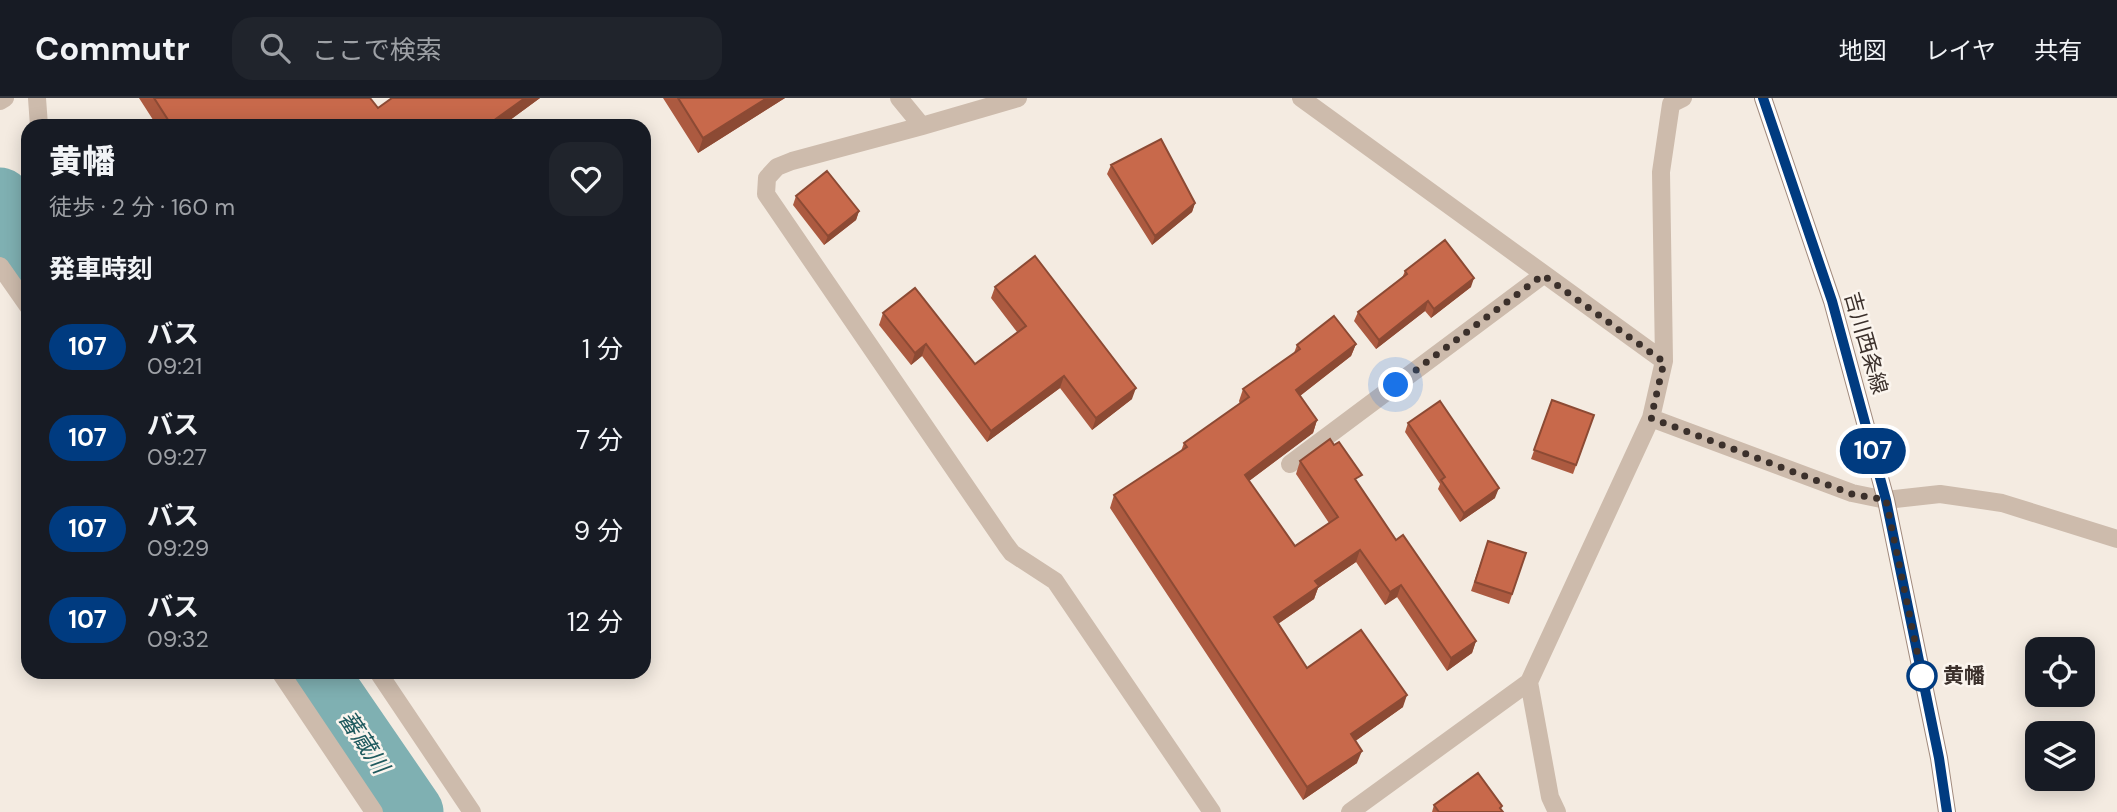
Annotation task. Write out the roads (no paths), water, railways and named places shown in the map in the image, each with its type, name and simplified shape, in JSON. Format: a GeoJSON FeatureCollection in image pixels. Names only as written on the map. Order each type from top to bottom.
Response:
{"type":"FeatureCollection","features":[{"type":"Feature","properties":{"kind":"main road","name":"吉川西条線"},"geometry":{"type":"LineString","coordinates":[[1763,98],[1832,301],[1886,500],[1939,758],[1947,812]]}},
{"type":"Feature","properties":{"kind":"street"},"geometry":{"type":"LineString","coordinates":[[0,101],[5,98]]}},
{"type":"Feature","properties":{"kind":"street"},"geometry":{"type":"LineString","coordinates":[[37,98],[38,119]]}},
{"type":"Feature","properties":{"kind":"street"},"geometry":{"type":"LineString","coordinates":[[899,98],[922,127]]}},
{"type":"Feature","properties":{"kind":"street"},"geometry":{"type":"LineString","coordinates":[[1018,98],[922,127],[792,161],[777,167],[767,178],[766,194],[1006,545],[1012,553],[1055,581],[1212,812]]}},
{"type":"Feature","properties":{"kind":"street"},"geometry":{"type":"LineString","coordinates":[[1301,98],[1664,362]]}},
{"type":"Feature","properties":{"kind":"street"},"geometry":{"type":"LineString","coordinates":[[1350,812],[1529,682],[1651,418],[1664,362],[1661,172],[1673,100]]}},
{"type":"Feature","properties":{"kind":"street"},"geometry":{"type":"LineString","coordinates":[[0,266],[21,296]]}},
{"type":"Feature","properties":{"kind":"street"},"geometry":{"type":"LineString","coordinates":[[1290,464],[1543,275]]}},
{"type":"Feature","properties":{"kind":"street"},"geometry":{"type":"LineString","coordinates":[[1651,418],[1852,494],[1886,500],[1940,494],[2002,503],[2117,539]]}},
{"type":"Feature","properties":{"kind":"street"},"geometry":{"type":"LineString","coordinates":[[285,679],[374,812]]}},
{"type":"Feature","properties":{"kind":"street"},"geometry":{"type":"LineString","coordinates":[[382,679],[472,812]]}},
{"type":"Feature","properties":{"kind":"street"},"geometry":{"type":"LineString","coordinates":[[1529,682],[1550,797],[1557,812]]}},
{"type":"Feature","properties":{"kind":"waterway","name":"蕃蔵川"},"geometry":{"type":"LineString","coordinates":[[0,199],[2,215],[21,241]]}},
{"type":"Feature","properties":{"kind":"waterway","name":"蕃蔵川"},"geometry":{"type":"LineString","coordinates":[[321,679],[412,812]]}},
{"type":"Feature","properties":{"kind":"place","name":"黄幡"},"geometry":{"type":"Point","coordinates":[1922,676]}}]}
